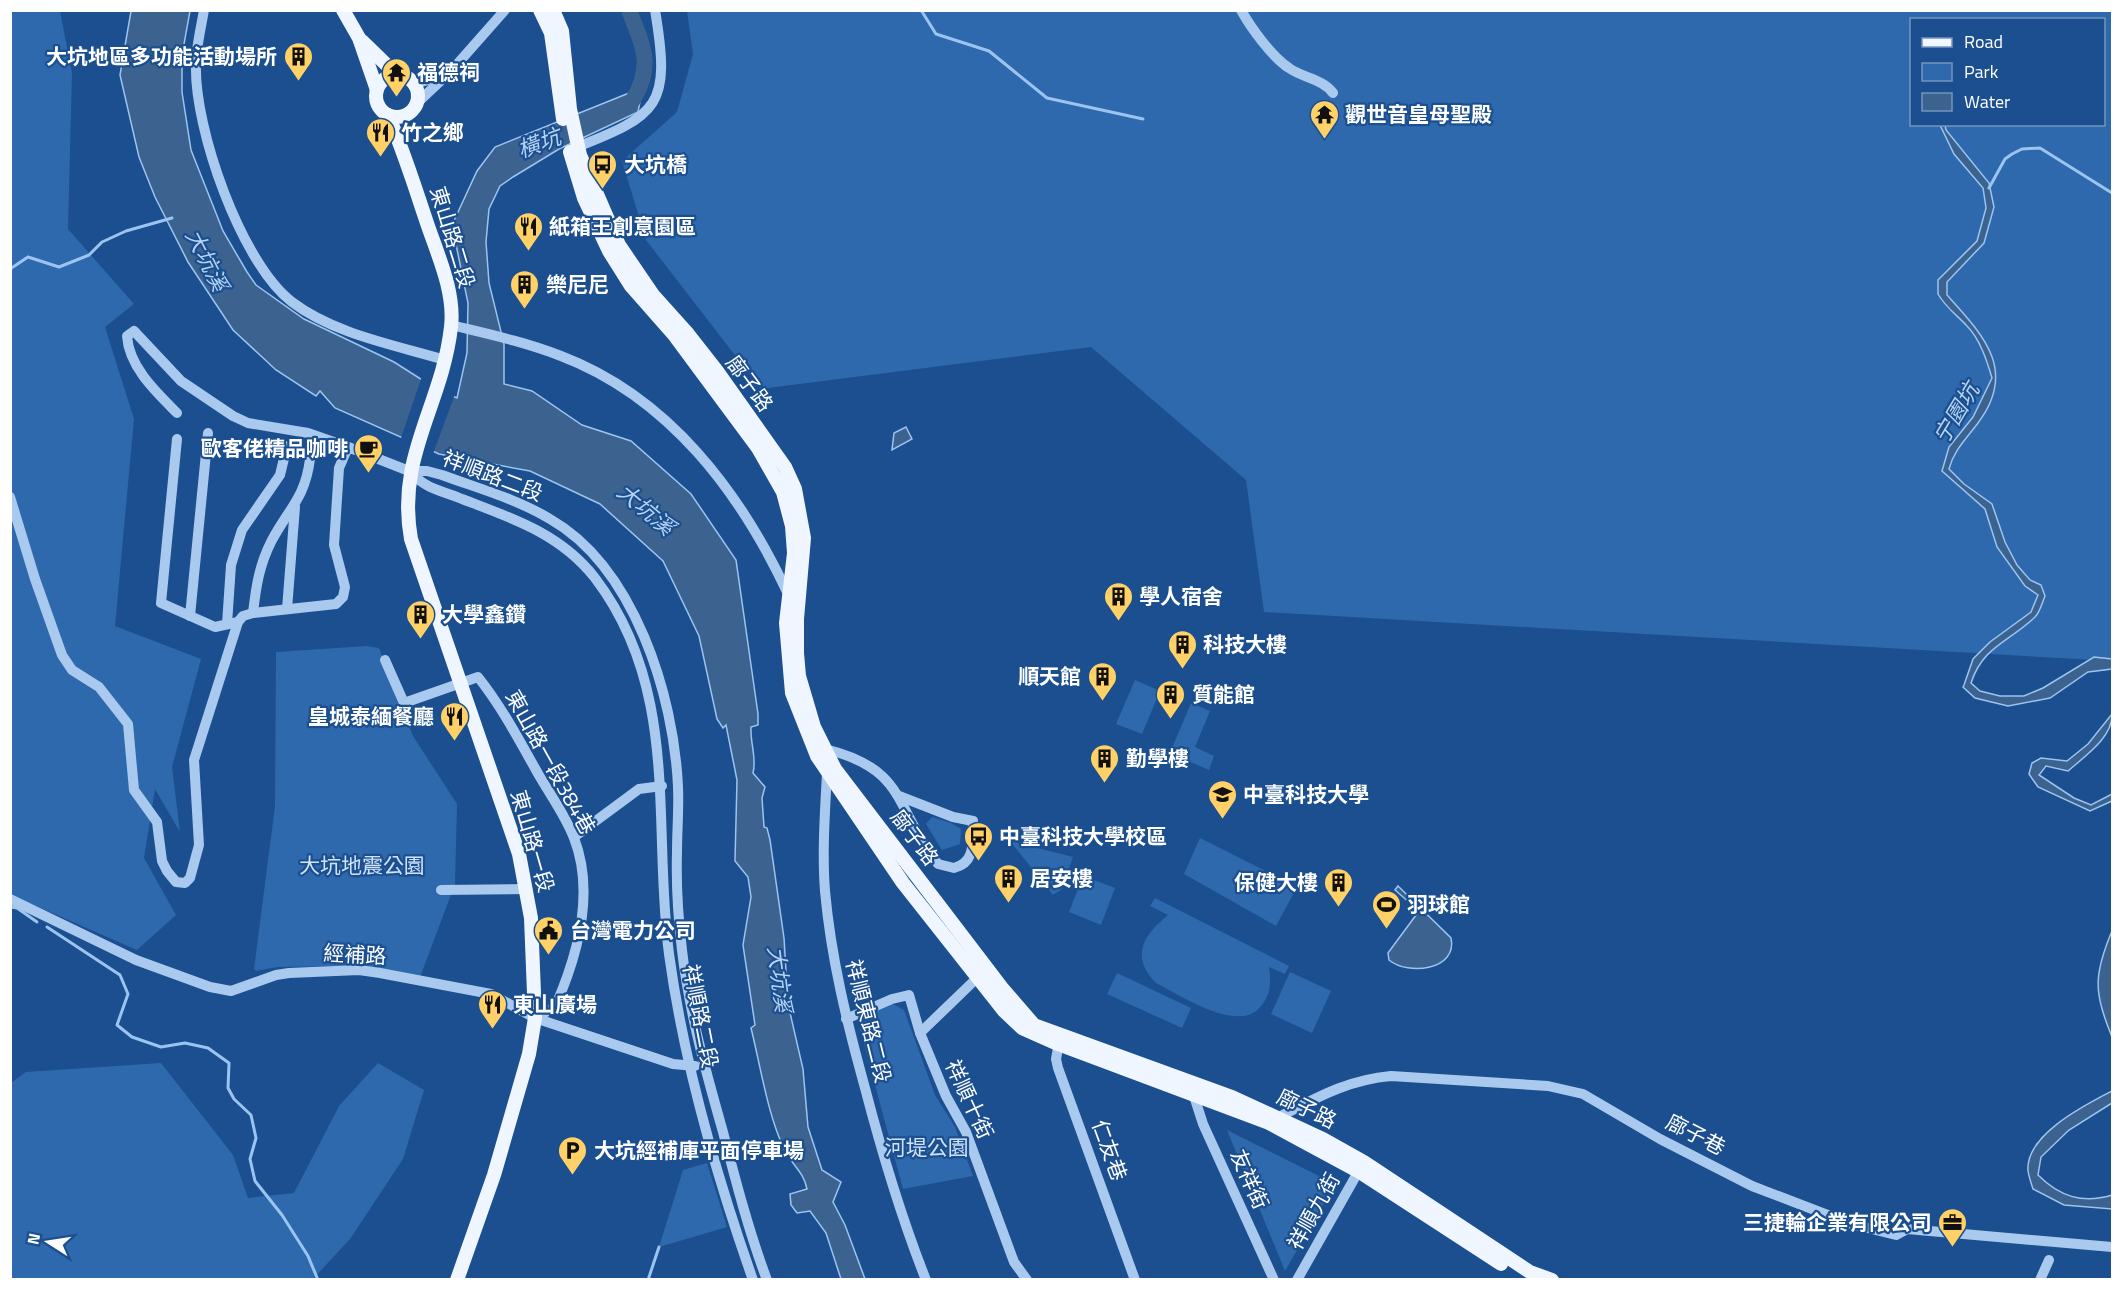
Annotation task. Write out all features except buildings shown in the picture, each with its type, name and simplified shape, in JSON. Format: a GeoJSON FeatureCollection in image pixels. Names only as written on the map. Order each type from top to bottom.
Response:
{"type":"FeatureCollection","features":[{"type":"Feature","properties":{"kind":"main road"},"geometry":{"type":"LineString","coordinates":[[343,10],[359,38],[377,90],[377,103],[388,115],[398,117],[413,108]]}},
{"type":"Feature","properties":{"kind":"main road"},"geometry":{"type":"LineString","coordinates":[[540,10],[551,33],[573,147]]}},
{"type":"Feature","properties":{"kind":"main road"},"geometry":{"type":"LineString","coordinates":[[553,10],[562,31],[566,111]]}},
{"type":"Feature","properties":{"kind":"main road"},"geometry":{"type":"LineString","coordinates":[[359,38],[397,75],[414,84],[417,90],[402,148]]}},
{"type":"Feature","properties":{"kind":"main road"},"geometry":{"type":"LineString","coordinates":[[377,90],[384,79],[397,75]]}},
{"type":"Feature","properties":{"kind":"main road","name":"東山路二段"},"geometry":{"type":"LineString","coordinates":[[388,115],[402,148],[444,273],[457,326],[415,452]]}},
{"type":"Feature","properties":{"kind":"main road","name":"廍子路"},"geometry":{"type":"LineString","coordinates":[[573,147],[584,198],[609,251],[631,286],[675,336],[758,448],[783,492],[792,526],[794,553],[788,594],[787,654],[792,693],[821,753],[903,883],[1004,1011],[1022,1028],[1059,1039],[1274,1120],[1361,1167],[1526,1277],[1552,1280]]}},
{"type":"Feature","properties":{"kind":"main road","name":"廍子路"},"geometry":{"type":"LineString","coordinates":[[573,147],[620,245],[653,295],[688,334],[751,419],[785,467],[795,489],[804,538],[797,619],[799,676],[821,753]]}},
{"type":"Feature","properties":{"kind":"main road","name":"東山路一段"},"geometry":{"type":"LineString","coordinates":[[415,452],[406,501],[411,540],[516,845],[527,889],[531,918],[535,1018],[518,1099],[457,1280]]}},
{"type":"Feature","properties":{"kind":"main road","name":"廍子路"},"geometry":{"type":"LineString","coordinates":[[831,771],[1002,988],[1034,1025],[1059,1039],[1192,1093],[1274,1120]]}},
{"type":"Feature","properties":{"kind":"street"},"geometry":{"type":"LineString","coordinates":[[204,10],[196,64],[199,106],[207,141],[247,244],[262,269],[291,301],[327,322],[445,360]]}},
{"type":"Feature","properties":{"kind":"street"},"geometry":{"type":"LineString","coordinates":[[413,108],[452,70],[505,10]]}},
{"type":"Feature","properties":{"kind":"street"},"geometry":{"type":"LineString","coordinates":[[573,147],[634,122],[655,103],[662,74],[655,10]]}},
{"type":"Feature","properties":{"kind":"street"},"geometry":{"type":"LineString","coordinates":[[1241,10],[1249,26],[1287,68],[1308,79],[1327,85],[1333,93]]}},
{"type":"Feature","properties":{"kind":"street"},"geometry":{"type":"LineString","coordinates":[[414,84],[436,80],[452,70]]}},
{"type":"Feature","properties":{"kind":"street"},"geometry":{"type":"LineString","coordinates":[[457,326],[513,340],[562,356],[631,393],[690,444],[720,477],[753,524],[788,594]]}},
{"type":"Feature","properties":{"kind":"street"},"geometry":{"type":"LineString","coordinates":[[177,413],[149,386],[128,348],[127,336],[134,331],[180,381],[233,416],[248,423],[308,433],[410,471]]}},
{"type":"Feature","properties":{"kind":"street"},"geometry":{"type":"LineString","coordinates":[[190,616],[208,433]]}},
{"type":"Feature","properties":{"kind":"street"},"geometry":{"type":"LineString","coordinates":[[177,439],[161,603],[215,627],[238,622]]}},
{"type":"Feature","properties":{"kind":"street"},"geometry":{"type":"LineString","coordinates":[[226,624],[231,565],[242,530],[280,475],[287,446]]}},
{"type":"Feature","properties":{"kind":"street"},"geometry":{"type":"LineString","coordinates":[[10,497],[35,579],[62,655],[72,670],[99,687],[128,724],[134,790],[157,822],[162,861],[176,882],[185,883],[190,878],[197,856],[200,826],[194,780],[194,760],[238,622],[243,616],[253,613],[336,604],[343,597],[345,587],[334,545],[339,468],[348,447]]}},
{"type":"Feature","properties":{"kind":"street"},"geometry":{"type":"LineString","coordinates":[[253,613],[257,573],[272,540],[295,506],[307,482],[310,459]]}},
{"type":"Feature","properties":{"kind":"street","name":"祥順路二段"},"geometry":{"type":"LineString","coordinates":[[410,471],[424,486],[542,532],[566,549],[595,578],[623,625],[640,668],[651,712],[662,786],[664,902],[669,952],[690,1066],[710,1142],[753,1280]]}},
{"type":"Feature","properties":{"kind":"street","name":"祥順路二段"},"geometry":{"type":"LineString","coordinates":[[410,471],[442,475],[549,518],[573,534],[609,570],[638,621],[660,683],[676,769],[678,911],[688,992],[704,1064],[756,1250],[767,1280]]}},
{"type":"Feature","properties":{"kind":"street"},"geometry":{"type":"LineString","coordinates":[[287,609],[295,506]]}},
{"type":"Feature","properties":{"kind":"street"},"geometry":{"type":"LineString","coordinates":[[385,660],[404,703],[458,682]]}},
{"type":"Feature","properties":{"kind":"street","name":"東山路一段384巷"},"geometry":{"type":"LineString","coordinates":[[458,682],[478,677],[488,690],[574,837],[582,866],[584,898],[579,936],[555,1006],[535,1018]]}},
{"type":"Feature","properties":{"kind":"street"},"geometry":{"type":"LineString","coordinates":[[821,753],[855,756],[887,779],[938,864],[954,868],[967,861],[972,854],[974,821],[953,817],[899,796]]}},
{"type":"Feature","properties":{"kind":"street","name":"祥順東路二段"},"geometry":{"type":"LineString","coordinates":[[831,771],[825,889],[832,949],[846,1019],[894,1191],[926,1280]]}},
{"type":"Feature","properties":{"kind":"street"},"geometry":{"type":"LineString","coordinates":[[574,837],[639,789],[662,786]]}},
{"type":"Feature","properties":{"kind":"street"},"geometry":{"type":"LineString","coordinates":[[441,890],[527,889]]}},
{"type":"Feature","properties":{"kind":"street","name":"經補路"},"geometry":{"type":"LineString","coordinates":[[10,899],[136,960],[210,987],[231,991],[276,975],[359,970],[491,994],[535,1018],[673,1064],[690,1066],[704,1064]]}},
{"type":"Feature","properties":{"kind":"street"},"geometry":{"type":"LineString","coordinates":[[920,1033],[977,978]]}},
{"type":"Feature","properties":{"kind":"street","name":"祥順十街"},"geometry":{"type":"LineString","coordinates":[[846,1019],[892,999],[909,995],[920,1033],[946,1096],[966,1132],[1014,1262],[1027,1280]]}},
{"type":"Feature","properties":{"kind":"street","name":"仁友巷"},"geometry":{"type":"LineString","coordinates":[[1059,1039],[1056,1059],[1058,1068],[1135,1280]]}},
{"type":"Feature","properties":{"kind":"street","name":"廍子巷"},"geometry":{"type":"LineString","coordinates":[[1274,1120],[1349,1082],[1374,1077],[1391,1076],[1548,1086],[1583,1094],[1660,1139],[1752,1186],[1851,1224],[1896,1235],[1907,1229],[2112,1247]]}},
{"type":"Feature","properties":{"kind":"street","name":"友祥街"},"geometry":{"type":"LineString","coordinates":[[1192,1093],[1203,1124],[1274,1280]]}},
{"type":"Feature","properties":{"kind":"street","name":"祥順九街"},"geometry":{"type":"LineString","coordinates":[[1297,1280],[1361,1167]]}},
{"type":"Feature","properties":{"kind":"street"},"geometry":{"type":"LineString","coordinates":[[2040,1280],[2049,1260]]}},
{"type":"Feature","properties":{"kind":"green space"},"geometry":{"type":"Polygon","coordinates":[[[11,11],[60,11],[72,73],[68,229],[134,304],[105,327],[134,419],[115,626],[201,659],[172,767],[180,832],[155,789],[144,858],[176,915],[137,950],[11,895],[11,11]]]}},
{"type":"Feature","properties":{"kind":"green space"},"geometry":{"type":"Polygon","coordinates":[[[687,11],[2112,11],[2112,661],[1264,612],[1246,480],[1091,347],[761,389],[646,240],[622,161],[677,112],[693,54],[687,11]]]}},
{"type":"Feature","properties":{"kind":"green space","name":"大坑地震公園"},"geometry":{"type":"Polygon","coordinates":[[[367,646],[379,648],[413,736],[457,804],[455,884],[420,977],[361,966],[277,967],[256,971],[254,969],[275,806],[276,652],[367,646]]]}},
{"type":"Feature","properties":{"kind":"green space"},"geometry":{"type":"Polygon","coordinates":[[[1135,680],[1160,691],[1142,734],[1116,724],[1135,680]]]}},
{"type":"Feature","properties":{"kind":"green space"},"geometry":{"type":"Polygon","coordinates":[[[1191,703],[1210,711],[1195,747],[1214,756],[1209,770],[1170,753],[1191,703]]]}},
{"type":"Feature","properties":{"kind":"green space"},"geometry":{"type":"Polygon","coordinates":[[[932,817],[961,829],[960,844],[942,850],[926,824],[932,817]]]}},
{"type":"Feature","properties":{"kind":"green space"},"geometry":{"type":"Polygon","coordinates":[[[1200,838],[1297,887],[1276,926],[1184,874],[1200,838]]]}},
{"type":"Feature","properties":{"kind":"green space"},"geometry":{"type":"Polygon","coordinates":[[[1010,841],[1073,857],[1062,889],[1053,895],[1010,841]]]}},
{"type":"Feature","properties":{"kind":"green space"},"geometry":{"type":"Polygon","coordinates":[[[1083,876],[1115,888],[1101,925],[1069,912],[1083,876]]]}},
{"type":"Feature","properties":{"kind":"green space"},"geometry":{"type":"Polygon","coordinates":[[[1155,898],[1289,966],[1285,974],[1269,967],[1270,988],[1261,1006],[1251,1014],[1225,1015],[1194,1003],[1156,983],[1143,964],[1142,955],[1146,938],[1168,915],[1150,906],[1155,898]]]}},
{"type":"Feature","properties":{"kind":"green space"},"geometry":{"type":"Polygon","coordinates":[[[1290,972],[1331,991],[1312,1033],[1271,1014],[1290,972]]]}},
{"type":"Feature","properties":{"kind":"green space"},"geometry":{"type":"Polygon","coordinates":[[[1117,973],[1191,1008],[1182,1028],[1107,994],[1117,973]]]}},
{"type":"Feature","properties":{"kind":"green space","name":"河堤公園"},"geometry":{"type":"Polygon","coordinates":[[[893,1004],[904,1010],[935,1095],[955,1127],[973,1176],[903,1189],[860,1029],[862,1018],[893,1004]]]}},
{"type":"Feature","properties":{"kind":"green space"},"geometry":{"type":"Polygon","coordinates":[[[161,1063],[233,1155],[248,1198],[294,1193],[339,1106],[378,1063],[424,1090],[403,1159],[350,1239],[313,1279],[11,1279],[11,1083],[26,1072],[161,1063]]]}},
{"type":"Feature","properties":{"kind":"green space"},"geometry":{"type":"Polygon","coordinates":[[[1227,1130],[1335,1184],[1285,1271],[1227,1130]]]}},
{"type":"Feature","properties":{"kind":"green space"},"geometry":{"type":"Polygon","coordinates":[[[707,1163],[727,1227],[659,1247],[683,1170],[707,1163]]]}},
{"type":"Feature","properties":{"kind":"water","name":"大坑溪"},"geometry":{"type":"Polygon","coordinates":[[[131,11],[190,11],[182,55],[182,92],[191,150],[223,231],[256,285],[304,319],[394,362],[438,390],[457,398],[467,353],[468,303],[452,225],[477,171],[495,147],[634,91],[644,80],[638,112],[559,149],[513,177],[500,186],[489,209],[486,242],[489,283],[504,344],[504,384],[532,391],[582,425],[631,441],[691,494],[736,560],[758,714],[758,725],[751,727],[753,773],[765,787],[762,798],[764,827],[767,828],[770,840],[784,938],[788,1004],[803,1069],[808,1127],[822,1170],[841,1182],[833,1202],[845,1225],[865,1279],[841,1279],[826,1233],[810,1211],[797,1213],[791,1205],[790,1194],[807,1189],[778,1135],[751,1028],[755,1025],[743,945],[751,897],[748,877],[735,861],[737,780],[726,725],[723,728],[717,719],[699,636],[663,561],[600,504],[530,471],[439,454],[335,408],[320,391],[316,396],[276,370],[233,330],[188,262],[155,197],[139,157],[120,75],[131,11]]]}},
{"type":"Feature","properties":{"kind":"water"},"geometry":{"type":"Polygon","coordinates":[[[1940,126],[1945,126],[1946,130],[1989,183],[1994,207],[1984,243],[1947,282],[1947,295],[1973,324],[1991,354],[1995,370],[1995,386],[1990,404],[1957,450],[1949,469],[1964,484],[1992,504],[2005,542],[2017,565],[2030,580],[2041,585],[2045,596],[2035,617],[1990,652],[1982,661],[1971,683],[1980,691],[2000,696],[2024,696],[2043,688],[2094,657],[2112,659],[2112,669],[2088,672],[2050,698],[2008,706],[1975,698],[1963,687],[1973,659],[1990,642],[2031,612],[2038,595],[2025,586],[1997,547],[1985,509],[1942,471],[1949,447],[1973,417],[1992,378],[1976,337],[1938,294],[1938,280],[1977,241],[1986,208],[1983,188],[1954,154],[1940,126]]]}},
{"type":"Feature","properties":{"kind":"water"},"geometry":{"type":"Polygon","coordinates":[[[906,427],[912,439],[892,450],[894,433],[906,427]]]}},
{"type":"Feature","properties":{"kind":"water"},"geometry":{"type":"Polygon","coordinates":[[[2112,714],[2108,730],[2103,738],[2068,771],[2046,766],[2039,775],[2074,798],[2091,805],[2112,794],[2112,801],[2090,811],[2038,787],[2029,774],[2032,763],[2041,758],[2067,761],[2088,744],[2112,714]]]}},
{"type":"Feature","properties":{"kind":"water"},"geometry":{"type":"Polygon","coordinates":[[[1398,886],[1451,938],[1451,949],[1447,957],[1439,963],[1419,969],[1397,965],[1389,960],[1388,953],[1419,911],[1395,890],[1398,886]]]}},
{"type":"Feature","properties":{"kind":"water"},"geometry":{"type":"Polygon","coordinates":[[[2112,931],[2112,1037],[2102,1008],[2098,984],[2101,960],[2112,931]]]}},
{"type":"Feature","properties":{"kind":"water"},"geometry":{"type":"Polygon","coordinates":[[[2112,1091],[2112,1103],[2069,1130],[2041,1157],[2038,1175],[2055,1189],[2072,1197],[2091,1199],[2112,1195],[2112,1209],[2064,1205],[2033,1189],[2028,1171],[2030,1158],[2036,1145],[2073,1113],[2112,1091]]]}},
{"type":"Feature","properties":{"kind":"pier"},"geometry":{"type":"Polygon","coordinates":[[[422,376],[455,394],[433,454],[400,441],[422,376]]]}},
{"type":"Feature","properties":{"kind":"waterway","name":"橫坑"},"geometry":{"type":"LineString","coordinates":[[629,10],[642,45],[645,65],[633,100]]}},
{"type":"Feature","properties":{"kind":"waterway"},"geometry":{"type":"LineString","coordinates":[[921,10],[936,34],[989,51],[1047,98],[1143,119]]}},
{"type":"Feature","properties":{"kind":"waterway"},"geometry":{"type":"LineString","coordinates":[[1989,188],[2005,159],[2022,149],[2040,148],[2112,193]]}},
{"type":"Feature","properties":{"kind":"waterway"},"geometry":{"type":"LineString","coordinates":[[10,269],[28,257],[59,267],[89,255],[102,242],[126,231],[172,218]]}},
{"type":"Feature","properties":{"kind":"waterway"},"geometry":{"type":"LineString","coordinates":[[10,907],[17,908],[37,922]]}},
{"type":"Feature","properties":{"kind":"waterway"},"geometry":{"type":"LineString","coordinates":[[47,927],[120,975],[128,994],[117,1025],[132,1037],[161,1047],[185,1043],[208,1048],[229,1063],[228,1088],[234,1099],[251,1115],[256,1138],[250,1159],[255,1181],[282,1215],[308,1256],[318,1280]]}},
{"type":"Feature","properties":{"kind":"waterway"},"geometry":{"type":"LineString","coordinates":[[648,1280],[659,1247]]}},
{"type":"Feature","properties":{"kind":"place","name":"大坑地區多功能活動場所"},"geometry":{"type":"Point","coordinates":[298,82]}},
{"type":"Feature","properties":{"kind":"place","name":"福德祠"},"geometry":{"type":"Point","coordinates":[396,98]}},
{"type":"Feature","properties":{"kind":"place","name":"觀世音皇母聖殿"},"geometry":{"type":"Point","coordinates":[1324,140]}},
{"type":"Feature","properties":{"kind":"place","name":"竹之鄉"},"geometry":{"type":"Point","coordinates":[380,158]}},
{"type":"Feature","properties":{"kind":"place","name":"大坑橋"},"geometry":{"type":"Point","coordinates":[603,190]}},
{"type":"Feature","properties":{"kind":"place","name":"紙箱王創意園區"},"geometry":{"type":"Point","coordinates":[528,252]}},
{"type":"Feature","properties":{"kind":"place","name":"樂尼尼"},"geometry":{"type":"Point","coordinates":[525,310]}},
{"type":"Feature","properties":{"kind":"place","name":"歐客佬精品咖啡"},"geometry":{"type":"Point","coordinates":[369,474]}},
{"type":"Feature","properties":{"kind":"place","name":"學人宿舍"},"geometry":{"type":"Point","coordinates":[1118,622]}},
{"type":"Feature","properties":{"kind":"place","name":"大學鑫鑽"},"geometry":{"type":"Point","coordinates":[421,640]}},
{"type":"Feature","properties":{"kind":"place","name":"科技大樓"},"geometry":{"type":"Point","coordinates":[1182,670]}},
{"type":"Feature","properties":{"kind":"place","name":"順天館"},"geometry":{"type":"Point","coordinates":[1102,702]}},
{"type":"Feature","properties":{"kind":"place","name":"質能館"},"geometry":{"type":"Point","coordinates":[1171,720]}},
{"type":"Feature","properties":{"kind":"place","name":"皇城泰緬餐廳"},"geometry":{"type":"Point","coordinates":[455,742]}},
{"type":"Feature","properties":{"kind":"place","name":"勤學樓"},"geometry":{"type":"Point","coordinates":[1105,784]}},
{"type":"Feature","properties":{"kind":"place","name":"中臺科技大學"},"geometry":{"type":"Point","coordinates":[1222,820]}},
{"type":"Feature","properties":{"kind":"place","name":"中臺科技大學校區"},"geometry":{"type":"Point","coordinates":[978,862]}},
{"type":"Feature","properties":{"kind":"place","name":"居安樓"},"geometry":{"type":"Point","coordinates":[1009,904]}},
{"type":"Feature","properties":{"kind":"place","name":"保健大樓"},"geometry":{"type":"Point","coordinates":[1339,908]}},
{"type":"Feature","properties":{"kind":"place","name":"羽球館"},"geometry":{"type":"Point","coordinates":[1386,930]}},
{"type":"Feature","properties":{"kind":"place","name":"台灣電力公司"},"geometry":{"type":"Point","coordinates":[549,956]}},
{"type":"Feature","properties":{"kind":"place","name":"東山廣場"},"geometry":{"type":"Point","coordinates":[492,1030]}},
{"type":"Feature","properties":{"kind":"place","name":"大坑經補庫平面停車場"},"geometry":{"type":"Point","coordinates":[573,1176]}},
{"type":"Feature","properties":{"kind":"place","name":"三捷輪企業有限公司"},"geometry":{"type":"Point","coordinates":[1953,1248]}},
{"type":"Feature","properties":{"kind":"water label","name":"宁園坑"},"geometry":{"type":"Point","coordinates":[1956,413]}}]}
